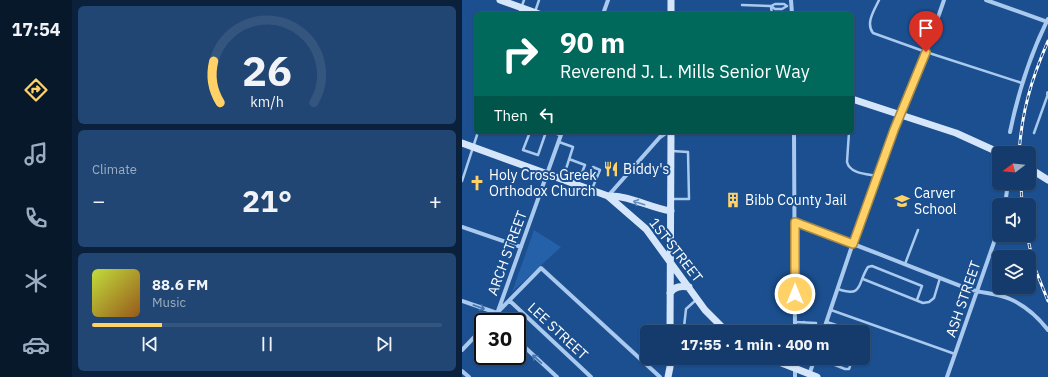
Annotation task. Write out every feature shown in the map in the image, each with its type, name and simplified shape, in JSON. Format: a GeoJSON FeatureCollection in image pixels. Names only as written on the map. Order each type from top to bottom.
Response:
{"type":"FeatureCollection","features":[{"type":"Feature","properties":{"kind":"street"},"geometry":{"type":"LineString","coordinates":[[500,0],[520,11]]}},
{"type":"Feature","properties":{"kind":"street"},"geometry":{"type":"LineString","coordinates":[[605,12],[608,0]]}},
{"type":"Feature","properties":{"kind":"street"},"geometry":{"type":"LineString","coordinates":[[671,0],[671,12]]}},
{"type":"Feature","properties":{"kind":"street"},"geometry":{"type":"LineString","coordinates":[[791,0],[789,6],[791,12]]}},
{"type":"Feature","properties":{"kind":"street"},"geometry":{"type":"LineString","coordinates":[[826,325],[877,177],[926,52],[944,0]]}},
{"type":"Feature","properties":{"kind":"street"},"geometry":{"type":"LineString","coordinates":[[986,0],[1048,21],[1028,64],[1010,132]]}},
{"type":"Feature","properties":{"kind":"street"},"geometry":{"type":"LineString","coordinates":[[854,100],[900,116],[956,133],[992,149]]}},
{"type":"Feature","properties":{"kind":"street","name":"ARCH STREET"},"geometry":{"type":"LineString","coordinates":[[497,313],[561,134]]}},
{"type":"Feature","properties":{"kind":"street"},"geometry":{"type":"LineString","coordinates":[[608,196],[664,134]]}},
{"type":"Feature","properties":{"kind":"street"},"geometry":{"type":"LineString","coordinates":[[670,325],[671,134]]}},
{"type":"Feature","properties":{"kind":"street"},"geometry":{"type":"LineString","coordinates":[[794,134],[795,322]]}},
{"type":"Feature","properties":{"kind":"street","name":"1ST STREET"},"geometry":{"type":"LineString","coordinates":[[462,143],[608,196],[646,229],[697,299],[720,325]]}},
{"type":"Feature","properties":{"kind":"street"},"geometry":{"type":"LineString","coordinates":[[1036,172],[1048,180]]}},
{"type":"Feature","properties":{"kind":"street"},"geometry":{"type":"LineString","coordinates":[[608,196],[618,196],[659,210],[671,211]]}},
{"type":"Feature","properties":{"kind":"street"},"geometry":{"type":"LineString","coordinates":[[795,222],[976,292],[1001,295],[1029,310],[1048,330]]}},
{"type":"Feature","properties":{"kind":"street"},"geometry":{"type":"LineString","coordinates":[[462,227],[521,246]]}},
{"type":"Feature","properties":{"kind":"street","name":"ASH STREET"},"geometry":{"type":"LineString","coordinates":[[947,377],[994,242]]}},
{"type":"Feature","properties":{"kind":"street"},"geometry":{"type":"LineString","coordinates":[[462,301],[497,313],[541,268],[660,377]]}},
{"type":"Feature","properties":{"kind":"street"},"geometry":{"type":"LineString","coordinates":[[670,293],[677,287],[689,288]]}},
{"type":"Feature","properties":{"kind":"street","name":"LEE STREET"},"geometry":{"type":"LineString","coordinates":[[510,301],[591,377]]}},
{"type":"Feature","properties":{"kind":"street"},"geometry":{"type":"LineString","coordinates":[[462,350],[474,337]]}},
{"type":"Feature","properties":{"kind":"street"},"geometry":{"type":"LineString","coordinates":[[526,348],[557,377]]}},
{"type":"Feature","properties":{"kind":"street"},"geometry":{"type":"LineString","coordinates":[[668,377],[670,365]]}},
{"type":"Feature","properties":{"kind":"street"},"geometry":{"type":"LineString","coordinates":[[787,365],[809,376],[817,377]]}},
{"type":"Feature","properties":{"kind":"street"},"geometry":{"type":"LineString","coordinates":[[809,376],[813,365]]}},
{"type":"Feature","properties":{"kind":"street"},"geometry":{"type":"LineString","coordinates":[[795,368],[795,377]]}},
{"type":"Feature","properties":{"kind":"street"},"geometry":{"type":"LineString","coordinates":[[462,371],[468,377]]}},
{"type":"Feature","properties":{"kind":"lane"},"geometry":{"type":"LineString","coordinates":[[520,11],[524,0]]}},
{"type":"Feature","properties":{"kind":"lane"},"geometry":{"type":"LineString","coordinates":[[537,12],[539,0]]}},
{"type":"Feature","properties":{"kind":"lane"},"geometry":{"type":"LineString","coordinates":[[879,0],[870,23],[870,28],[877,35],[1022,83]]}},
{"type":"Feature","properties":{"kind":"lane"},"geometry":{"type":"LineString","coordinates":[[742,5],[772,6],[775,4],[784,4],[789,6]]}},
{"type":"Feature","properties":{"kind":"lane"},"geometry":{"type":"LineString","coordinates":[[772,6],[775,9],[782,10],[789,6]]}},
{"type":"Feature","properties":{"kind":"lane"},"geometry":{"type":"LineString","coordinates":[[772,6],[772,12]]}},
{"type":"Feature","properties":{"kind":"lane"},"geometry":{"type":"LineString","coordinates":[[1034,133],[1048,94]]}},
{"type":"Feature","properties":{"kind":"lane"},"geometry":{"type":"LineString","coordinates":[[462,181],[477,134]]}},
{"type":"Feature","properties":{"kind":"lane"},"geometry":{"type":"LineString","coordinates":[[529,134],[523,150],[538,155],[545,134]]}},
{"type":"Feature","properties":{"kind":"lane"},"geometry":{"type":"LineString","coordinates":[[849,134],[848,167],[852,170],[877,177]]}},
{"type":"Feature","properties":{"kind":"lane"},"geometry":{"type":"LineString","coordinates":[[558,141],[573,147],[566,169]]}},
{"type":"Feature","properties":{"kind":"lane"},"geometry":{"type":"LineString","coordinates":[[671,151],[688,152],[688,199],[671,199]]}},
{"type":"Feature","properties":{"kind":"lane"},"geometry":{"type":"LineString","coordinates":[[569,159],[586,165],[582,175]]}},
{"type":"Feature","properties":{"kind":"lane"},"geometry":{"type":"LineString","coordinates":[[592,190],[600,170],[593,167]]}},
{"type":"Feature","properties":{"kind":"lane"},"geometry":{"type":"LineString","coordinates":[[905,264],[918,230]]}},
{"type":"Feature","properties":{"kind":"lane"},"geometry":{"type":"LineString","coordinates":[[838,289],[851,292],[856,290],[868,267],[872,266],[922,286],[916,300]]}},
{"type":"Feature","properties":{"kind":"lane"},"geometry":{"type":"LineString","coordinates":[[863,279],[923,303],[929,302],[934,298],[940,278]]}},
{"type":"Feature","properties":{"kind":"lane"},"geometry":{"type":"LineString","coordinates":[[684,325],[686,309],[697,299]]}},
{"type":"Feature","properties":{"kind":"lane"},"geometry":{"type":"LineString","coordinates":[[830,310],[955,354]]}},
{"type":"Feature","properties":{"kind":"lane"},"geometry":{"type":"LineString","coordinates":[[795,322],[816,323],[816,325]]}},
{"type":"Feature","properties":{"kind":"lane"},"geometry":{"type":"LineString","coordinates":[[827,322],[834,325]]}},
{"type":"Feature","properties":{"kind":"lane"},"geometry":{"type":"LineString","coordinates":[[835,365],[845,369],[849,369],[851,365]]}},
{"type":"Feature","properties":{"kind":"shaded area"},"geometry":{"type":"Polygon","coordinates":[[[534,230],[561,247],[512,292],[534,230]]]}},
{"type":"Feature","properties":{"kind":"railway"},"geometry":{"type":"LineString","coordinates":[[1019,146],[1022,123],[1028,96],[1048,41]]}},
{"type":"Feature","properties":{"kind":"railway"},"geometry":{"type":"LineString","coordinates":[[1021,190],[1022,198]]}},
{"type":"Feature","properties":{"kind":"railway"},"geometry":{"type":"LineString","coordinates":[[1029,242],[1034,266],[1048,301]]}},
{"type":"Feature","properties":{"kind":"place","name":"Biddy's"},"geometry":{"type":"Point","coordinates":[611,169]}},
{"type":"Feature","properties":{"kind":"place","name":"Holy Cross Greek Orthodox Church"},"geometry":{"type":"Point","coordinates":[477,183]}},
{"type":"Feature","properties":{"kind":"place","name":"Bibb County Jail"},"geometry":{"type":"Point","coordinates":[733,200]}},
{"type":"Feature","properties":{"kind":"place","name":"Carver School"},"geometry":{"type":"Point","coordinates":[902,201]}},
{"type":"Feature","properties":{"kind":"route"},"geometry":{"type":"LineString","coordinates":[[795,294],[795,222],[853,244],[894,130],[926,52]]}}]}
